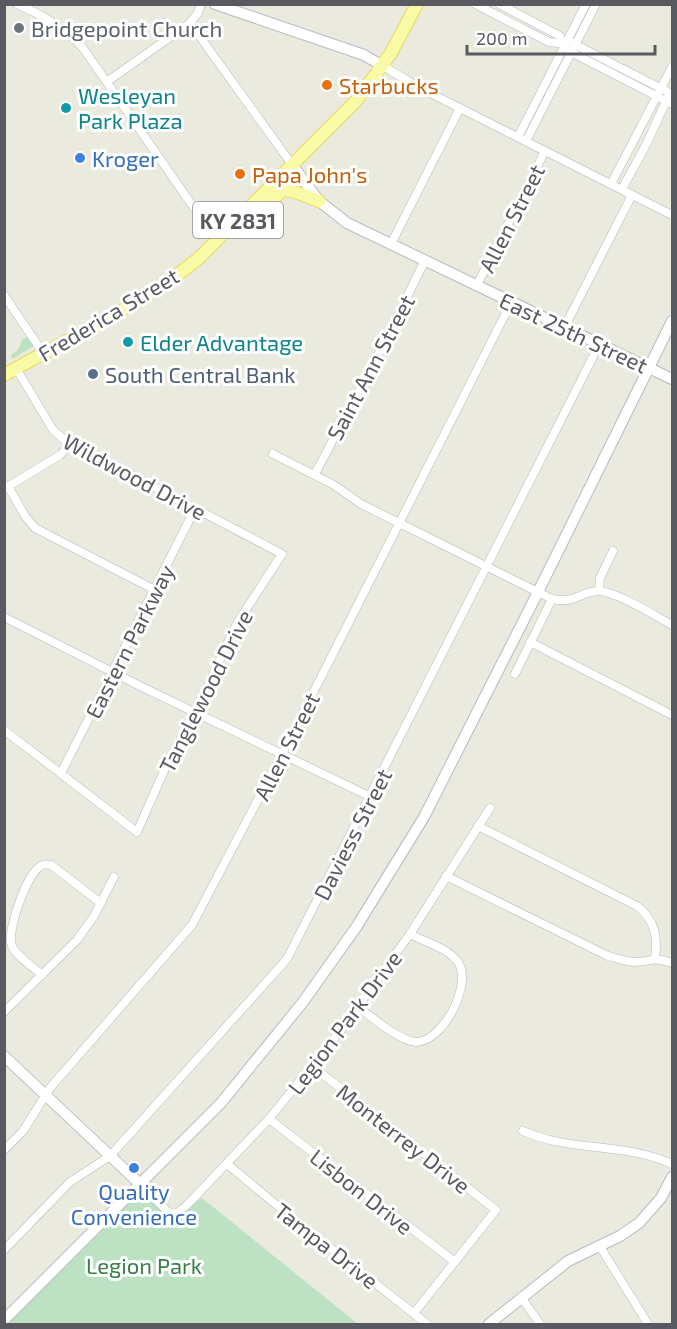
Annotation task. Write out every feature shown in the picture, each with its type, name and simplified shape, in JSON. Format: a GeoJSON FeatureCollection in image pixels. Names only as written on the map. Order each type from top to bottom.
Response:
{"type":"FeatureCollection","features":[{"type":"Feature","properties":{"kind":"main road","name":"Frederica Street"},"geometry":{"type":"LineString","coordinates":[[10,372],[154,291],[217,242],[356,101],[383,66],[417,4]]}},
{"type":"Feature","properties":{"kind":"main road"},"geometry":{"type":"LineString","coordinates":[[241,217],[252,218],[283,190],[290,190],[320,201]]}},
{"type":"Feature","properties":{"kind":"street"},"geometry":{"type":"LineString","coordinates":[[17,4],[53,21],[71,34],[83,48],[108,81],[217,242]]}},
{"type":"Feature","properties":{"kind":"street"},"geometry":{"type":"LineString","coordinates":[[108,81],[190,23],[198,13],[201,4]]}},
{"type":"Feature","properties":{"kind":"street"},"geometry":{"type":"LineString","coordinates":[[215,4],[364,55],[460,108],[672,215]]}},
{"type":"Feature","properties":{"kind":"street"},"geometry":{"type":"LineString","coordinates":[[475,4],[549,42],[567,45],[662,88],[671,96]]}},
{"type":"Feature","properties":{"kind":"street"},"geometry":{"type":"LineString","coordinates":[[500,4],[560,36],[567,45],[657,96],[671,96]]}},
{"type":"Feature","properties":{"kind":"street","name":"Allen Street"},"geometry":{"type":"LineString","coordinates":[[522,139],[586,4]]}},
{"type":"Feature","properties":{"kind":"street","name":"Allen Street"},"geometry":{"type":"LineString","coordinates":[[567,45],[596,4]]}},
{"type":"Feature","properties":{"kind":"street"},"geometry":{"type":"LineString","coordinates":[[190,23],[293,166]]}},
{"type":"Feature","properties":{"kind":"street"},"geometry":{"type":"LineString","coordinates":[[611,184],[672,67]]}},
{"type":"Feature","properties":{"kind":"street"},"geometry":{"type":"LineString","coordinates":[[622,189],[671,96]]}},
{"type":"Feature","properties":{"kind":"street"},"geometry":{"type":"LineString","coordinates":[[391,244],[460,108]]}},
{"type":"Feature","properties":{"kind":"street","name":"Allen Street"},"geometry":{"type":"LineString","coordinates":[[477,285],[545,151]]}},
{"type":"Feature","properties":{"kind":"street","name":"East 25th Street"},"geometry":{"type":"LineString","coordinates":[[293,166],[320,201],[347,223],[672,379]]}},
{"type":"Feature","properties":{"kind":"street"},"geometry":{"type":"LineString","coordinates":[[564,328],[632,195]]}},
{"type":"Feature","properties":{"kind":"street","name":"Saint Ann Street"},"geometry":{"type":"LineString","coordinates":[[315,474],[425,260]]}},
{"type":"Feature","properties":{"kind":"street"},"geometry":{"type":"LineString","coordinates":[[4,295],[43,353]]}},
{"type":"Feature","properties":{"kind":"street","name":"Allen Street"},"geometry":{"type":"LineString","coordinates":[[4,1150],[22,1131],[60,1076],[192,925],[282,754],[510,303]]}},
{"type":"Feature","properties":{"kind":"street"},"geometry":{"type":"LineString","coordinates":[[4,1320],[196,1129],[245,1075],[303,1002],[357,926],[424,817],[672,321]]}},
{"type":"Feature","properties":{"kind":"street","name":"Daviess Street"},"geometry":{"type":"LineString","coordinates":[[4,1250],[70,1182],[110,1156],[288,959],[599,345]]}},
{"type":"Feature","properties":{"kind":"street","name":"Wildwood Drive"},"geometry":{"type":"LineString","coordinates":[[10,372],[53,430],[70,446],[282,554]]}},
{"type":"Feature","properties":{"kind":"street"},"geometry":{"type":"LineString","coordinates":[[70,446],[60,455],[6,487],[35,528],[155,591]]}},
{"type":"Feature","properties":{"kind":"street"},"geometry":{"type":"LineString","coordinates":[[273,454],[315,474],[361,504],[552,599],[569,601],[599,591],[624,600],[672,625]]}},
{"type":"Feature","properties":{"kind":"street","name":"Eastern Parkway"},"geometry":{"type":"LineString","coordinates":[[61,773],[195,509]]}},
{"type":"Feature","properties":{"kind":"street"},"geometry":{"type":"LineString","coordinates":[[599,591],[600,578],[613,551]]}},
{"type":"Feature","properties":{"kind":"street","name":"Tanglewood Drive"},"geometry":{"type":"LineString","coordinates":[[61,773],[137,832],[168,762],[196,712],[236,625],[282,554]]}},
{"type":"Feature","properties":{"kind":"street"},"geometry":{"type":"LineString","coordinates":[[514,674],[552,599]]}},
{"type":"Feature","properties":{"kind":"street"},"geometry":{"type":"LineString","coordinates":[[4,617],[371,797]]}},
{"type":"Feature","properties":{"kind":"street"},"geometry":{"type":"LineString","coordinates":[[530,642],[672,715]]}},
{"type":"Feature","properties":{"kind":"street"},"geometry":{"type":"LineString","coordinates":[[4,730],[61,773]]}},
{"type":"Feature","properties":{"kind":"street","name":"Legion Park Drive"},"geometry":{"type":"LineString","coordinates":[[140,1184],[172,1214],[180,1211],[269,1119],[383,973],[490,808]]}},
{"type":"Feature","properties":{"kind":"street"},"geometry":{"type":"LineString","coordinates":[[478,826],[637,906],[648,917],[655,931],[657,943],[655,958]]}},
{"type":"Feature","properties":{"kind":"street"},"geometry":{"type":"LineString","coordinates":[[42,975],[15,951],[10,939],[21,899],[36,870],[45,864],[51,865],[101,903]]}},
{"type":"Feature","properties":{"kind":"street"},"geometry":{"type":"LineString","coordinates":[[446,876],[608,956],[632,962],[655,958],[672,963]]}},
{"type":"Feature","properties":{"kind":"street"},"geometry":{"type":"LineString","coordinates":[[4,1012],[77,940],[101,903],[114,877]]}},
{"type":"Feature","properties":{"kind":"street"},"geometry":{"type":"LineString","coordinates":[[357,1006],[406,1040],[420,1042],[439,1032],[460,993],[462,971],[454,958],[410,934]]}},
{"type":"Feature","properties":{"kind":"street"},"geometry":{"type":"LineString","coordinates":[[4,1056],[140,1184]]}},
{"type":"Feature","properties":{"kind":"street","name":"Monterrey Drive"},"geometry":{"type":"LineString","coordinates":[[312,1066],[496,1210],[455,1262]]}},
{"type":"Feature","properties":{"kind":"street","name":"Lisbon Drive"},"geometry":{"type":"LineString","coordinates":[[269,1119],[455,1262]]}},
{"type":"Feature","properties":{"kind":"street"},"geometry":{"type":"LineString","coordinates":[[523,1131],[547,1140],[644,1154],[672,1164]]}},
{"type":"Feature","properties":{"kind":"street","name":"Tampa Drive"},"geometry":{"type":"LineString","coordinates":[[227,1164],[428,1324]]}},
{"type":"Feature","properties":{"kind":"street"},"geometry":{"type":"LineString","coordinates":[[489,1324],[568,1261],[620,1236],[639,1223],[661,1198],[672,1177]]}},
{"type":"Feature","properties":{"kind":"street"},"geometry":{"type":"LineString","coordinates":[[599,1245],[648,1324]]}},
{"type":"Feature","properties":{"kind":"street"},"geometry":{"type":"LineString","coordinates":[[414,1313],[455,1262]]}},
{"type":"Feature","properties":{"kind":"street"},"geometry":{"type":"LineString","coordinates":[[521,1297],[540,1324]]}},
{"type":"Feature","properties":{"kind":"green space"},"geometry":{"type":"Polygon","coordinates":[[[29,336],[34,346],[12,359],[11,355],[18,350],[23,339],[29,336]]]}},
{"type":"Feature","properties":{"kind":"green space","name":"Legion Park"},"geometry":{"type":"Polygon","coordinates":[[[140,1184],[176,1214],[202,1198],[358,1324],[5,1324],[140,1184]]]}},
{"type":"Feature","properties":{"kind":"place","name":"Bridgepoint Church"},"geometry":{"type":"Point","coordinates":[19,28]}},
{"type":"Feature","properties":{"kind":"place","name":"Starbucks"},"geometry":{"type":"Point","coordinates":[327,85]}},
{"type":"Feature","properties":{"kind":"place","name":"Wesleyan Park Plaza"},"geometry":{"type":"Point","coordinates":[66,108]}},
{"type":"Feature","properties":{"kind":"place","name":"Kroger"},"geometry":{"type":"Point","coordinates":[80,158]}},
{"type":"Feature","properties":{"kind":"place","name":"Papa John's"},"geometry":{"type":"Point","coordinates":[240,174]}},
{"type":"Feature","properties":{"kind":"place","name":"Elder Advantage"},"geometry":{"type":"Point","coordinates":[128,342]}},
{"type":"Feature","properties":{"kind":"place","name":"South Central Bank"},"geometry":{"type":"Point","coordinates":[93,374]}},
{"type":"Feature","properties":{"kind":"place","name":"Quality Convenience"},"geometry":{"type":"Point","coordinates":[134,1168]}}]}
